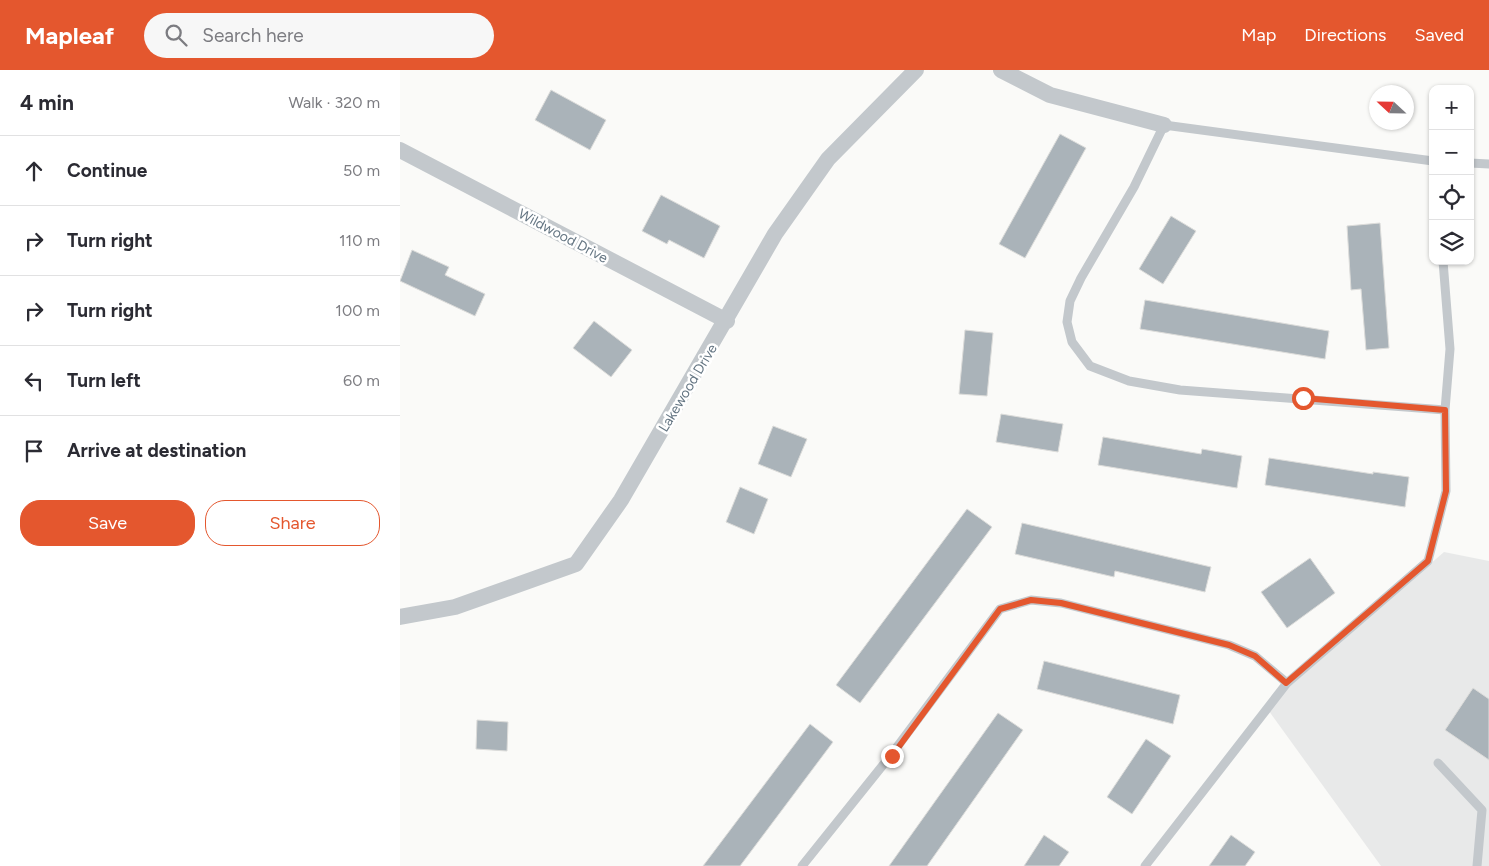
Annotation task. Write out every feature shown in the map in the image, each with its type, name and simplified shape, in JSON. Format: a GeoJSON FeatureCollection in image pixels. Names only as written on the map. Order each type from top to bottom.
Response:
{"type":"FeatureCollection","features":[{"type":"Feature","properties":{"kind":"street","name":"Lakewood Drive"},"geometry":{"type":"LineString","coordinates":[[400,617],[454,606],[576,564],[621,500],[727,321],[775,234],[828,158],[916,70]]}},
{"type":"Feature","properties":{"kind":"street"},"geometry":{"type":"LineString","coordinates":[[1001,70],[1050,95],[1164,124]]}},
{"type":"Feature","properties":{"kind":"street","name":"Wildwood Drive"},"geometry":{"type":"LineString","coordinates":[[400,150],[727,321]]}},
{"type":"Feature","properties":{"kind":"lane"},"geometry":{"type":"LineString","coordinates":[[1429,160],[1164,124],[1134,187],[1081,278],[1070,301],[1067,322],[1072,342],[1090,366],[1129,381],[1180,390],[1445,410]]}},
{"type":"Feature","properties":{"kind":"lane"},"geometry":{"type":"LineString","coordinates":[[1474,163],[1489,164]]}},
{"type":"Feature","properties":{"kind":"lane"},"geometry":{"type":"LineString","coordinates":[[1145,866],[1286,683],[1428,561],[1446,491],[1445,410],[1450,349],[1443,265]]}},
{"type":"Feature","properties":{"kind":"lane"},"geometry":{"type":"LineString","coordinates":[[802,866],[892,756],[1000,609],[1031,600],[1061,603],[1229,645],[1255,656],[1286,683]]}},
{"type":"Feature","properties":{"kind":"lane"},"geometry":{"type":"LineString","coordinates":[[1438,762],[1482,810],[1477,866]]}},
{"type":"Feature","properties":{"kind":"shaded area"},"geometry":{"type":"Polygon","coordinates":[[[1444,552],[1489,561],[1489,866],[1381,866],[1266,707],[1444,552]]]}},
{"type":"Feature","properties":{"kind":"building"},"geometry":{"type":"Polygon","coordinates":[[[551,90],[606,120],[590,150],[535,120],[551,90]]]}},
{"type":"Feature","properties":{"kind":"building"},"geometry":{"type":"Polygon","coordinates":[[[1060,134],[1086,148],[1025,258],[999,244],[1060,134]]]}},
{"type":"Feature","properties":{"kind":"building"},"geometry":{"type":"Polygon","coordinates":[[[661,195],[720,226],[704,258],[669,240],[667,244],[642,231],[661,195]]]}},
{"type":"Feature","properties":{"kind":"building"},"geometry":{"type":"Polygon","coordinates":[[[1171,216],[1196,231],[1163,284],[1139,269],[1171,216]]]}},
{"type":"Feature","properties":{"kind":"building"},"geometry":{"type":"Polygon","coordinates":[[[1380,223],[1389,348],[1366,350],[1361,289],[1351,290],[1347,226],[1380,223]]]}},
{"type":"Feature","properties":{"kind":"building"},"geometry":{"type":"Polygon","coordinates":[[[412,250],[449,267],[445,275],[485,294],[475,316],[400,281],[412,250]]]}},
{"type":"Feature","properties":{"kind":"building"},"geometry":{"type":"Polygon","coordinates":[[[1145,300],[1329,331],[1325,359],[1140,329],[1145,300]]]}},
{"type":"Feature","properties":{"kind":"building"},"geometry":{"type":"Polygon","coordinates":[[[594,321],[632,350],[611,377],[573,348],[594,321]]]}},
{"type":"Feature","properties":{"kind":"building"},"geometry":{"type":"Polygon","coordinates":[[[965,330],[993,333],[987,396],[959,394],[965,330]]]}},
{"type":"Feature","properties":{"kind":"building"},"geometry":{"type":"Polygon","coordinates":[[[1001,414],[1063,424],[1058,452],[996,442],[1001,414]]]}},
{"type":"Feature","properties":{"kind":"building"},"geometry":{"type":"Polygon","coordinates":[[[773,426],[807,439],[791,477],[758,464],[773,426]]]}},
{"type":"Feature","properties":{"kind":"building"},"geometry":{"type":"Polygon","coordinates":[[[1103,437],[1201,454],[1202,449],[1242,456],[1237,488],[1098,465],[1103,437]]]}},
{"type":"Feature","properties":{"kind":"building"},"geometry":{"type":"Polygon","coordinates":[[[1269,458],[1373,474],[1373,472],[1409,477],[1405,507],[1265,485],[1269,458]]]}},
{"type":"Feature","properties":{"kind":"building"},"geometry":{"type":"Polygon","coordinates":[[[740,487],[768,499],[754,534],[726,522],[740,487]]]}},
{"type":"Feature","properties":{"kind":"building"},"geometry":{"type":"Polygon","coordinates":[[[967,509],[992,527],[860,703],[836,685],[967,509]]]}},
{"type":"Feature","properties":{"kind":"building"},"geometry":{"type":"Polygon","coordinates":[[[1022,523],[1211,567],[1205,592],[1115,571],[1114,577],[1015,554],[1022,523]]]}},
{"type":"Feature","properties":{"kind":"building"},"geometry":{"type":"Polygon","coordinates":[[[1310,558],[1335,593],[1287,628],[1261,592],[1310,558]]]}},
{"type":"Feature","properties":{"kind":"building"},"geometry":{"type":"Polygon","coordinates":[[[1044,661],[1180,695],[1173,724],[1037,689],[1044,661]]]}},
{"type":"Feature","properties":{"kind":"building"},"geometry":{"type":"Polygon","coordinates":[[[1473,688],[1489,699],[1489,760],[1445,730],[1473,688]]]}},
{"type":"Feature","properties":{"kind":"building"},"geometry":{"type":"Polygon","coordinates":[[[998,713],[1023,730],[927,866],[889,866],[998,713]]]}},
{"type":"Feature","properties":{"kind":"building"},"geometry":{"type":"Polygon","coordinates":[[[477,720],[508,722],[507,751],[476,749],[477,720]]]}},
{"type":"Feature","properties":{"kind":"building"},"geometry":{"type":"Polygon","coordinates":[[[810,724],[833,742],[740,866],[703,866],[810,724]]]}},
{"type":"Feature","properties":{"kind":"building"},"geometry":{"type":"Polygon","coordinates":[[[1146,739],[1171,756],[1132,814],[1107,797],[1146,739]]]}},
{"type":"Feature","properties":{"kind":"building"},"geometry":{"type":"Polygon","coordinates":[[[1044,835],[1069,852],[1059,866],[1024,866],[1044,835]]]}},
{"type":"Feature","properties":{"kind":"building"},"geometry":{"type":"Polygon","coordinates":[[[1231,835],[1255,852],[1245,866],[1209,866],[1231,835]]]}},
{"type":"Feature","properties":{"kind":"route"},"geometry":{"type":"LineString","coordinates":[[892,756],[1000,609],[1031,600],[1061,603],[1229,645],[1255,656],[1286,683],[1428,561],[1446,491],[1445,410],[1303,398]]}}]}
